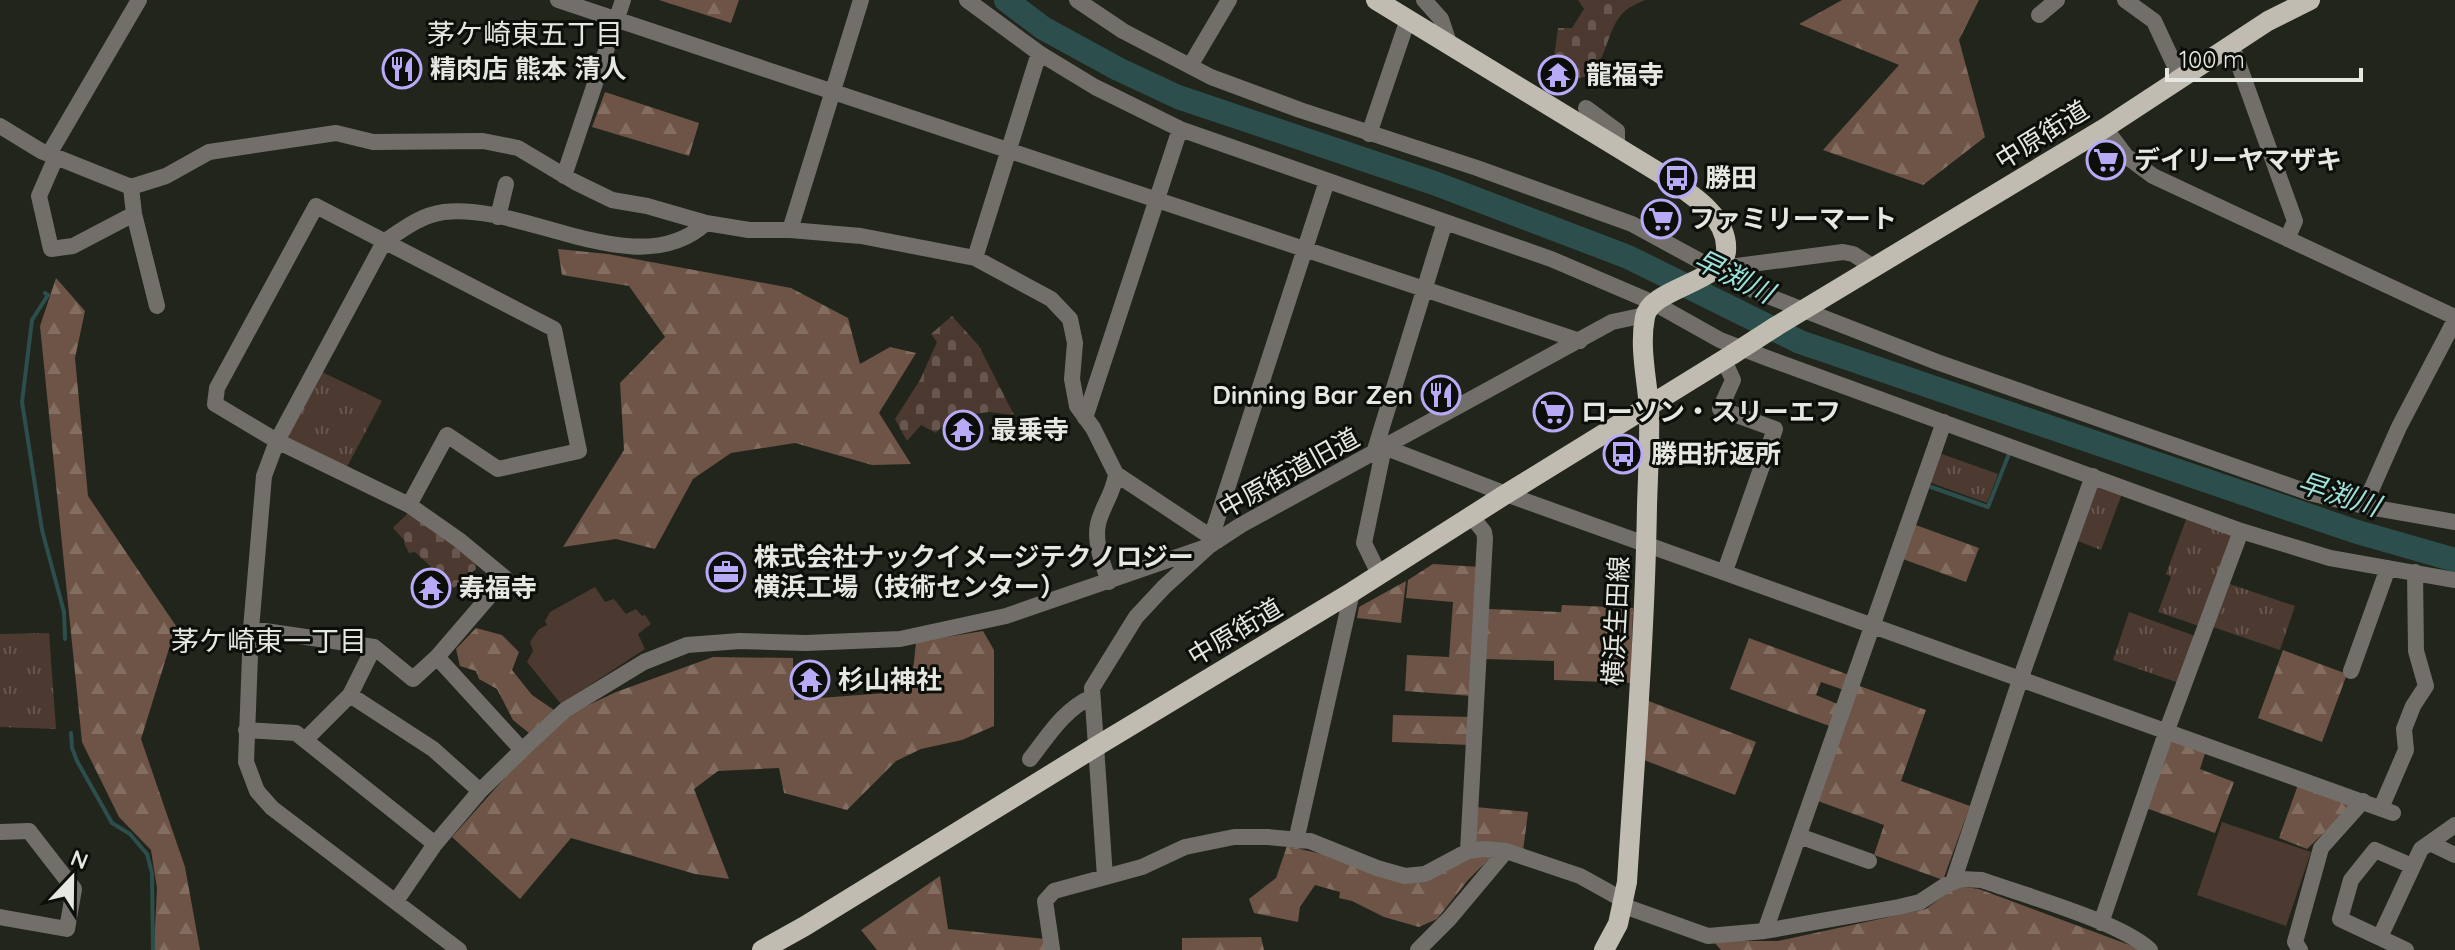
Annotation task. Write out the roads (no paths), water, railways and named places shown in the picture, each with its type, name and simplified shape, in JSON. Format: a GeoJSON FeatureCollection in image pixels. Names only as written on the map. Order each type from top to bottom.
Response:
{"type":"FeatureCollection","features":[{"type":"Feature","properties":{"kind":"main road"},"geometry":{"type":"LineString","coordinates":[[1376,0],[1617,146],[1695,198],[1718,222],[1726,239],[1725,259],[1654,306]]}},
{"type":"Feature","properties":{"kind":"main road","name":"中原街道"},"geometry":{"type":"LineString","coordinates":[[762,950],[1352,592],[1802,311],[2105,128],[2268,21],[2310,0]]}},
{"type":"Feature","properties":{"kind":"main road","name":"横浜生田線"},"geometry":{"type":"LineString","coordinates":[[1604,950],[1624,904],[1647,543],[1649,407],[1644,368],[1654,306]]}},
{"type":"Feature","properties":{"kind":"street"},"geometry":{"type":"LineString","coordinates":[[134,214],[73,246],[51,249],[39,196],[52,156],[139,0]]}},
{"type":"Feature","properties":{"kind":"street"},"geometry":{"type":"LineString","coordinates":[[558,0],[1580,341]]}},
{"type":"Feature","properties":{"kind":"street"},"geometry":{"type":"LineString","coordinates":[[564,176],[623,0]]}},
{"type":"Feature","properties":{"kind":"street"},"geometry":{"type":"LineString","coordinates":[[790,230],[861,0]]}},
{"type":"Feature","properties":{"kind":"street"},"geometry":{"type":"LineString","coordinates":[[967,0],[1039,53],[1095,87],[1180,129],[1551,259],[1720,340],[2241,531],[2330,558],[2455,580]]}},
{"type":"Feature","properties":{"kind":"street"},"geometry":{"type":"LineString","coordinates":[[1077,0],[1123,31],[1211,77],[1632,224],[1711,271],[1802,311],[1937,362],[2310,493],[2455,522]]}},
{"type":"Feature","properties":{"kind":"street"},"geometry":{"type":"LineString","coordinates":[[1424,0],[1441,19],[1449,43]]}},
{"type":"Feature","properties":{"kind":"street"},"geometry":{"type":"LineString","coordinates":[[2039,15],[2057,0]]}},
{"type":"Feature","properties":{"kind":"street"},"geometry":{"type":"LineString","coordinates":[[2125,0],[2154,21],[2181,79]]}},
{"type":"Feature","properties":{"kind":"street"},"geometry":{"type":"LineString","coordinates":[[1190,66],[1222,2]]}},
{"type":"Feature","properties":{"kind":"street"},"geometry":{"type":"LineString","coordinates":[[1369,134],[1408,19]]}},
{"type":"Feature","properties":{"kind":"street"},"geometry":{"type":"LineString","coordinates":[[2232,46],[2295,221],[2287,239]]}},
{"type":"Feature","properties":{"kind":"street"},"geometry":{"type":"LineString","coordinates":[[975,258],[1039,53]]}},
{"type":"Feature","properties":{"kind":"street"},"geometry":{"type":"LineString","coordinates":[[1586,108],[1617,131],[1617,146]]}},
{"type":"Feature","properties":{"kind":"street"},"geometry":{"type":"LineString","coordinates":[[0,126],[52,156],[131,187],[166,176],[209,152],[336,133],[373,142],[457,140],[507,145],[518,148],[612,200],[647,206],[706,223],[749,230],[861,236],[975,258],[1051,299],[1070,319],[1075,343],[1072,379],[1077,406],[1093,428],[1116,474],[1212,542]]}},
{"type":"Feature","properties":{"kind":"street"},"geometry":{"type":"LineString","coordinates":[[2105,128],[2126,156],[2153,176],[2455,318],[2399,427],[2364,506]]}},
{"type":"Feature","properties":{"kind":"street"},"geometry":{"type":"LineString","coordinates":[[1085,418],[1180,129]]}},
{"type":"Feature","properties":{"kind":"street"},"geometry":{"type":"LineString","coordinates":[[1212,542],[1327,181]]}},
{"type":"Feature","properties":{"kind":"street"},"geometry":{"type":"LineString","coordinates":[[498,217],[506,184]]}},
{"type":"Feature","properties":{"kind":"street"},"geometry":{"type":"LineString","coordinates":[[131,187],[134,214],[157,306]]}},
{"type":"Feature","properties":{"kind":"street"},"geometry":{"type":"LineString","coordinates":[[251,629],[374,647],[413,679],[437,657],[505,578],[459,540],[409,505],[277,441],[215,404],[217,388],[316,206],[554,329],[579,451],[498,469],[447,435],[409,505]]}},
{"type":"Feature","properties":{"kind":"street"},"geometry":{"type":"LineString","coordinates":[[459,950],[272,808],[257,791],[246,762],[246,730],[264,476],[277,441],[384,242],[413,221],[444,212],[481,213],[631,247],[665,245],[693,235],[706,223]]}},
{"type":"Feature","properties":{"kind":"street"},"geometry":{"type":"LineString","coordinates":[[1379,574],[1364,543],[1379,450],[1445,222]]}},
{"type":"Feature","properties":{"kind":"street"},"geometry":{"type":"LineString","coordinates":[[1711,271],[1843,252],[1853,254],[1875,268]]}},
{"type":"Feature","properties":{"kind":"street","name":"中原街道旧道"},"geometry":{"type":"LineString","coordinates":[[1030,759],[1067,713],[1092,697],[1094,683],[1136,617],[1212,542],[1612,322],[1654,306]]}},
{"type":"Feature","properties":{"kind":"street"},"geometry":{"type":"LineString","coordinates":[[1725,571],[1775,429],[1720,409],[1733,380],[1728,357]]}},
{"type":"Feature","properties":{"kind":"street"},"geometry":{"type":"LineString","coordinates":[[1765,931],[1944,422]]}},
{"type":"Feature","properties":{"kind":"street"},"geometry":{"type":"LineString","coordinates":[[1379,450],[1647,543],[2387,810],[2406,750],[2404,729],[2426,686],[2416,651],[2415,572]]}},
{"type":"Feature","properties":{"kind":"street"},"geometry":{"type":"LineString","coordinates":[[1109,582],[1099,553],[1098,524],[1111,497],[1116,474]]}},
{"type":"Feature","properties":{"kind":"street"},"geometry":{"type":"LineString","coordinates":[[1953,882],[2021,677],[2093,476]]}},
{"type":"Feature","properties":{"kind":"street"},"geometry":{"type":"LineString","coordinates":[[1468,851],[1485,538],[1472,517]]}},
{"type":"Feature","properties":{"kind":"street"},"geometry":{"type":"LineString","coordinates":[[2101,923],[2167,730],[2241,531]]}},
{"type":"Feature","properties":{"kind":"street"},"geometry":{"type":"LineString","coordinates":[[396,901],[435,844],[480,791],[522,750],[565,710],[644,662],[687,645],[740,641],[806,643],[900,639],[1006,616],[1109,582],[1212,542]]}},
{"type":"Feature","properties":{"kind":"street"},"geometry":{"type":"LineString","coordinates":[[2351,671],[2388,568]]}},
{"type":"Feature","properties":{"kind":"street"},"geometry":{"type":"LineString","coordinates":[[1296,841],[1352,592]]}},
{"type":"Feature","properties":{"kind":"street"},"geometry":{"type":"LineString","coordinates":[[305,740],[350,695],[374,647]]}},
{"type":"Feature","properties":{"kind":"street"},"geometry":{"type":"LineString","coordinates":[[437,657],[522,750]]}},
{"type":"Feature","properties":{"kind":"street"},"geometry":{"type":"LineString","coordinates":[[350,695],[433,749],[480,791]]}},
{"type":"Feature","properties":{"kind":"street"},"geometry":{"type":"LineString","coordinates":[[1092,697],[1105,877]]}},
{"type":"Feature","properties":{"kind":"street"},"geometry":{"type":"LineString","coordinates":[[246,730],[296,733],[435,844]]}},
{"type":"Feature","properties":{"kind":"street"},"geometry":{"type":"LineString","coordinates":[[2300,950],[2295,942],[2321,848],[2363,801]]}},
{"type":"Feature","properties":{"kind":"street"},"geometry":{"type":"LineString","coordinates":[[2380,937],[2421,849],[2455,825]]}},
{"type":"Feature","properties":{"kind":"street"},"geometry":{"type":"LineString","coordinates":[[0,832],[29,831],[74,889],[67,929],[0,917]]}},
{"type":"Feature","properties":{"kind":"street"},"geometry":{"type":"LineString","coordinates":[[1799,836],[1869,861]]}},
{"type":"Feature","properties":{"kind":"street"},"geometry":{"type":"LineString","coordinates":[[1052,949],[1045,901],[1054,891],[1142,867],[1185,847],[1234,837],[1268,837],[1310,841],[1405,876],[1425,874],[1468,851],[1506,851],[1580,876],[1624,904],[1708,936],[1765,931],[1920,902],[1961,879],[1982,880],[2101,923],[2150,950]]}},
{"type":"Feature","properties":{"kind":"street"},"geometry":{"type":"LineString","coordinates":[[2430,843],[2455,855]]}},
{"type":"Feature","properties":{"kind":"street"},"geometry":{"type":"LineString","coordinates":[[2406,950],[2340,919],[2351,880],[2375,850],[2412,866]]}},
{"type":"Feature","properties":{"kind":"street"},"geometry":{"type":"LineString","coordinates":[[1418,950],[1449,919],[1506,851]]}},
{"type":"Feature","properties":{"kind":"waterway","name":"早渕川"},"geometry":{"type":"LineString","coordinates":[[1006,0],[1043,28],[1178,97],[1434,183],[1628,257],[1800,342],[2354,531],[2455,560]]}},
{"type":"Feature","properties":{"kind":"waterway"},"geometry":{"type":"LineString","coordinates":[[45,293],[48,295],[32,320],[22,402],[42,530],[64,612],[65,639]]}},
{"type":"Feature","properties":{"kind":"waterway"},"geometry":{"type":"LineString","coordinates":[[1931,487],[1988,507],[2009,454]]}},
{"type":"Feature","properties":{"kind":"waterway"},"geometry":{"type":"LineString","coordinates":[[71,733],[77,761],[112,823],[130,834],[147,854],[152,873],[153,950]]}},
{"type":"Feature","properties":{"kind":"place","name":"精肉店 熊本 清人"},"geometry":{"type":"Point","coordinates":[402,69]}},
{"type":"Feature","properties":{"kind":"place","name":"龍福寺"},"geometry":{"type":"Point","coordinates":[1558,75]}},
{"type":"Feature","properties":{"kind":"place","name":"デイリーヤマザキ"},"geometry":{"type":"Point","coordinates":[2106,160]}},
{"type":"Feature","properties":{"kind":"place","name":"勝田"},"geometry":{"type":"Point","coordinates":[1677,178]}},
{"type":"Feature","properties":{"kind":"place","name":"ファミリーマート"},"geometry":{"type":"Point","coordinates":[1661,219]}},
{"type":"Feature","properties":{"kind":"place","name":"Dinning Bar Zen"},"geometry":{"type":"Point","coordinates":[1441,395]}},
{"type":"Feature","properties":{"kind":"place","name":"ローソン・スリーエフ"},"geometry":{"type":"Point","coordinates":[1553,412]}},
{"type":"Feature","properties":{"kind":"place","name":"最乗寺"},"geometry":{"type":"Point","coordinates":[963,430]}},
{"type":"Feature","properties":{"kind":"place","name":"勝田折返所"},"geometry":{"type":"Point","coordinates":[1623,454]}},
{"type":"Feature","properties":{"kind":"place","name":"株式会社ナックイメージテクノロジー 横浜工場（技術センター）"},"geometry":{"type":"Point","coordinates":[726,572]}},
{"type":"Feature","properties":{"kind":"place","name":"寿福寺"},"geometry":{"type":"Point","coordinates":[431,588]}},
{"type":"Feature","properties":{"kind":"place","name":"杉山神社"},"geometry":{"type":"Point","coordinates":[810,680]}},
{"type":"Feature","properties":{"kind":"district","name":"茅ケ崎東五丁目"},"geometry":{"type":"Point","coordinates":[525,34]}},
{"type":"Feature","properties":{"kind":"district","name":"茅ケ崎東一丁目"},"geometry":{"type":"Point","coordinates":[269,641]}}]}
